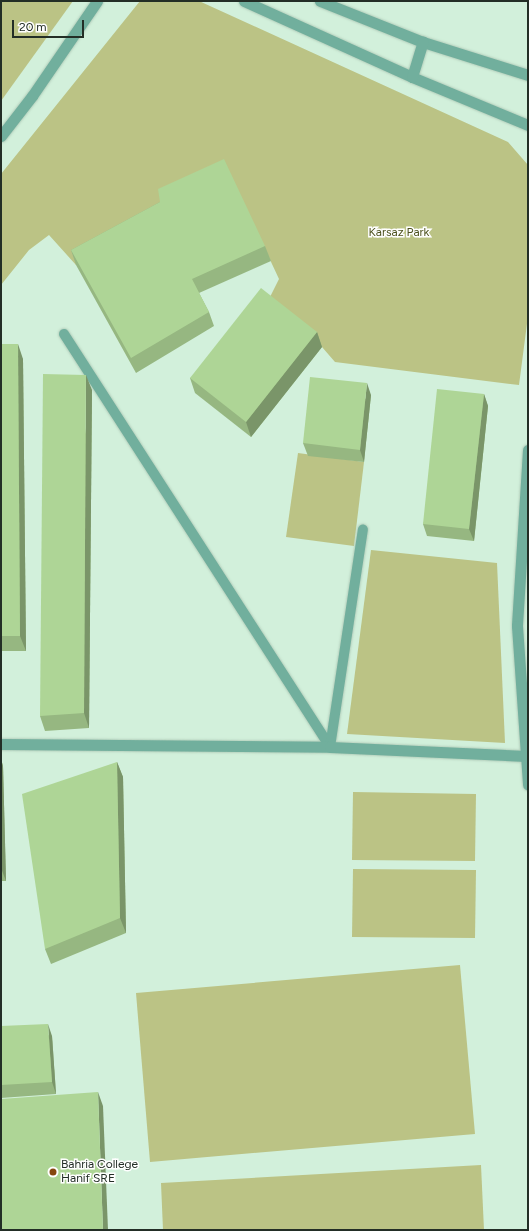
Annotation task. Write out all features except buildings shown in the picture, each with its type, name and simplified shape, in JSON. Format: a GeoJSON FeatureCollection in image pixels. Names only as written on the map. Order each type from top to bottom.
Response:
{"type":"FeatureCollection","features":[{"type":"Feature","properties":{"kind":"street"},"geometry":{"type":"LineString","coordinates":[[2,132],[32,96],[97,1]]}},
{"type":"Feature","properties":{"kind":"street"},"geometry":{"type":"LineString","coordinates":[[244,1],[412,77],[528,125]]}},
{"type":"Feature","properties":{"kind":"street"},"geometry":{"type":"LineString","coordinates":[[320,1],[423,42],[528,75]]}},
{"type":"Feature","properties":{"kind":"street"},"geometry":{"type":"LineString","coordinates":[[412,77],[423,42]]}},
{"type":"Feature","properties":{"kind":"street"},"geometry":{"type":"LineString","coordinates":[[528,450],[517,626],[528,785]]}},
{"type":"Feature","properties":{"kind":"street"},"geometry":{"type":"LineString","coordinates":[[1,744],[330,747],[526,756]]}},
{"type":"Feature","properties":{"kind":"lane"},"geometry":{"type":"LineString","coordinates":[[64,334],[330,747]]}},
{"type":"Feature","properties":{"kind":"lane"},"geometry":{"type":"LineString","coordinates":[[330,747],[363,529]]}},
{"type":"Feature","properties":{"kind":"green space"},"geometry":{"type":"Polygon","coordinates":[[[1,1],[73,1],[1,101],[1,1]]]}},
{"type":"Feature","properties":{"kind":"green space","name":"Karsaz Park"},"geometry":{"type":"Polygon","coordinates":[[[140,1],[199,1],[508,142],[528,165],[528,316],[519,385],[335,362],[322,347],[267,303],[279,279],[230,174],[166,217],[76,265],[49,235],[29,250],[1,285],[1,174],[140,1]]]}},
{"type":"Feature","properties":{"kind":"green space"},"geometry":{"type":"Polygon","coordinates":[[[298,453],[364,462],[354,546],[286,537],[298,453]]]}},
{"type":"Feature","properties":{"kind":"green space"},"geometry":{"type":"Polygon","coordinates":[[[371,550],[497,563],[505,743],[347,734],[371,550]]]}},
{"type":"Feature","properties":{"kind":"green space"},"geometry":{"type":"Polygon","coordinates":[[[353,792],[476,794],[475,861],[352,860],[353,792]]]}},
{"type":"Feature","properties":{"kind":"green space"},"geometry":{"type":"Polygon","coordinates":[[[353,869],[476,870],[475,938],[352,937],[353,869]]]}},
{"type":"Feature","properties":{"kind":"green space"},"geometry":{"type":"Polygon","coordinates":[[[460,965],[475,1134],[150,1162],[136,993],[460,965]]]}},
{"type":"Feature","properties":{"kind":"green space"},"geometry":{"type":"Polygon","coordinates":[[[481,1165],[484,1230],[163,1230],[161,1183],[481,1165]]]}},
{"type":"Feature","properties":{"kind":"place","name":"Bahria College Hanif SRE"},"geometry":{"type":"Point","coordinates":[53,1172]}}]}
